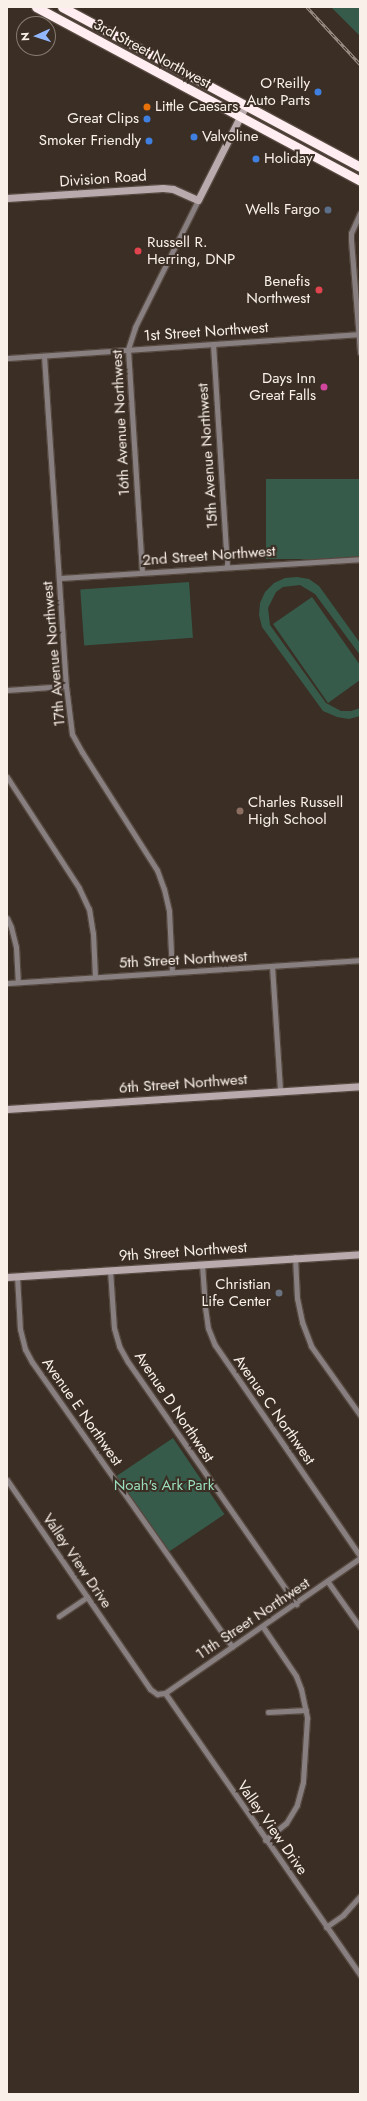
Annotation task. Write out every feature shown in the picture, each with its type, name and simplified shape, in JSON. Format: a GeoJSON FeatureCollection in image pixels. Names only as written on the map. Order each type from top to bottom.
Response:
{"type":"FeatureCollection","features":[{"type":"Feature","properties":{"kind":"highway","name":"3rd Street Northwest"},"geometry":{"type":"LineString","coordinates":[[36,7],[240,118],[360,181]]}},
{"type":"Feature","properties":{"kind":"highway","name":"3rd Street Northwest"},"geometry":{"type":"LineString","coordinates":[[62,7],[245,107],[360,167]]}},
{"type":"Feature","properties":{"kind":"street","name":"16th Avenue Northwest"},"geometry":{"type":"LineString","coordinates":[[142,572],[128,349],[135,327],[245,107]]}},
{"type":"Feature","properties":{"kind":"street","name":"Division Road"},"geometry":{"type":"LineString","coordinates":[[7,198],[163,188],[173,189],[198,200]]}},
{"type":"Feature","properties":{"kind":"street"},"geometry":{"type":"LineString","coordinates":[[360,213],[351,233],[360,353]]}},
{"type":"Feature","properties":{"kind":"street","name":"1st Street Northwest"},"geometry":{"type":"LineString","coordinates":[[7,358],[358,334]]}},
{"type":"Feature","properties":{"kind":"street","name":"15th Avenue Northwest"},"geometry":{"type":"LineString","coordinates":[[213,344],[227,567]]}},
{"type":"Feature","properties":{"kind":"street","name":"17th Avenue Northwest"},"geometry":{"type":"LineString","coordinates":[[44,356],[66,686],[72,734],[157,870],[164,889],[169,911],[172,972]]}},
{"type":"Feature","properties":{"kind":"street","name":"2nd Street Northwest"},"geometry":{"type":"LineString","coordinates":[[59,578],[360,559]]}},
{"type":"Feature","properties":{"kind":"street"},"geometry":{"type":"LineString","coordinates":[[7,690],[66,686]]}},
{"type":"Feature","properties":{"kind":"street"},"geometry":{"type":"LineString","coordinates":[[7,777],[79,888],[89,909],[93,933],[95,977]]}},
{"type":"Feature","properties":{"kind":"street"},"geometry":{"type":"LineString","coordinates":[[7,918],[12,927],[16,947],[18,982]]}},
{"type":"Feature","properties":{"kind":"street","name":"5th Street Northwest"},"geometry":{"type":"LineString","coordinates":[[7,983],[360,960]]}},
{"type":"Feature","properties":{"kind":"street"},"geometry":{"type":"LineString","coordinates":[[272,966],[280,1091]]}},
{"type":"Feature","properties":{"kind":"street","name":"6th Street Northwest"},"geometry":{"type":"LineString","coordinates":[[7,1109],[360,1086]]}},
{"type":"Feature","properties":{"kind":"street","name":"9th Street Northwest"},"geometry":{"type":"LineString","coordinates":[[7,1276],[360,1254]]}},
{"type":"Feature","properties":{"kind":"street"},"geometry":{"type":"LineString","coordinates":[[295,1257],[297,1298],[306,1334],[311,1346],[360,1415]]}},
{"type":"Feature","properties":{"kind":"street","name":"Avenue C Northwest"},"geometry":{"type":"LineString","coordinates":[[202,1264],[208,1328],[215,1345],[360,1557]]}},
{"type":"Feature","properties":{"kind":"street","name":"Avenue D Northwest"},"geometry":{"type":"LineString","coordinates":[[110,1270],[114,1328],[119,1346],[128,1362],[296,1604]]}},
{"type":"Feature","properties":{"kind":"street","name":"Avenue E Northwest"},"geometry":{"type":"LineString","coordinates":[[17,1276],[20,1329],[25,1349],[32,1362],[232,1647]]}},
{"type":"Feature","properties":{"kind":"street","name":"Valley View Drive"},"geometry":{"type":"LineString","coordinates":[[7,1480],[150,1689],[157,1694]]}},
{"type":"Feature","properties":{"kind":"street","name":"11th Street Northwest"},"geometry":{"type":"LineString","coordinates":[[157,1694],[165,1693],[263,1627],[328,1582],[360,1557]]}},
{"type":"Feature","properties":{"kind":"street"},"geometry":{"type":"LineString","coordinates":[[328,1582],[360,1627]]}},
{"type":"Feature","properties":{"kind":"street"},"geometry":{"type":"LineString","coordinates":[[59,1616],[87,1597]]}},
{"type":"Feature","properties":{"kind":"street"},"geometry":{"type":"LineString","coordinates":[[263,1627],[296,1676],[301,1688],[307,1718],[302,1792],[291,1816],[265,1840]]}},
{"type":"Feature","properties":{"kind":"street","name":"Valley View Drive"},"geometry":{"type":"LineString","coordinates":[[165,1693],[265,1840],[360,1975]]}},
{"type":"Feature","properties":{"kind":"street"},"geometry":{"type":"LineString","coordinates":[[268,1712],[306,1710]]}},
{"type":"Feature","properties":{"kind":"street"},"geometry":{"type":"LineString","coordinates":[[326,1927],[343,1915],[360,1896]]}},
{"type":"Feature","properties":{"kind":"green space"},"geometry":{"type":"Polygon","coordinates":[[[331,7],[360,7],[360,36],[331,7]]]}},
{"type":"Feature","properties":{"kind":"green space"},"geometry":{"type":"Polygon","coordinates":[[[266,479],[360,479],[360,559],[266,559],[266,479]]]}},
{"type":"Feature","properties":{"kind":"green space"},"geometry":{"type":"Polygon","coordinates":[[[297,577],[309,579],[319,586],[360,643],[360,655],[315,594],[300,585],[283,587],[276,592],[268,608],[270,625],[326,703],[341,711],[351,711],[360,708],[360,716],[349,719],[337,717],[323,711],[262,627],[259,615],[260,603],[265,592],[274,583],[285,578],[297,577]]]}},
{"type":"Feature","properties":{"kind":"green space"},"geometry":{"type":"Polygon","coordinates":[[[189,582],[193,638],[84,645],[80,590],[189,582]]]}},
{"type":"Feature","properties":{"kind":"green space"},"geometry":{"type":"Polygon","coordinates":[[[312,597],[360,665],[360,680],[328,703],[273,624],[312,597]]]}},
{"type":"Feature","properties":{"kind":"green space","name":"Noah's Ark Park"},"geometry":{"type":"Polygon","coordinates":[[[173,1438],[224,1514],[168,1552],[117,1476],[173,1438]]]}},
{"type":"Feature","properties":{"kind":"railway"},"geometry":{"type":"LineString","coordinates":[[307,7],[360,64]]}},
{"type":"Feature","properties":{"kind":"place","name":"O'Reilly Auto Parts"},"geometry":{"type":"Point","coordinates":[318,92]}},
{"type":"Feature","properties":{"kind":"place","name":"Little Caesars"},"geometry":{"type":"Point","coordinates":[147,107]}},
{"type":"Feature","properties":{"kind":"place","name":"Great Clips"},"geometry":{"type":"Point","coordinates":[147,119]}},
{"type":"Feature","properties":{"kind":"place","name":"Valvoline"},"geometry":{"type":"Point","coordinates":[194,137]}},
{"type":"Feature","properties":{"kind":"place","name":"Smoker Friendly"},"geometry":{"type":"Point","coordinates":[149,141]}},
{"type":"Feature","properties":{"kind":"place","name":"Holiday"},"geometry":{"type":"Point","coordinates":[256,159]}},
{"type":"Feature","properties":{"kind":"place","name":"Wells Fargo"},"geometry":{"type":"Point","coordinates":[328,210]}},
{"type":"Feature","properties":{"kind":"place","name":"Russell R. Herring, DNP"},"geometry":{"type":"Point","coordinates":[138,251]}},
{"type":"Feature","properties":{"kind":"place","name":"Benefis Northwest"},"geometry":{"type":"Point","coordinates":[319,290]}},
{"type":"Feature","properties":{"kind":"place","name":"Days Inn Great Falls"},"geometry":{"type":"Point","coordinates":[324,387]}},
{"type":"Feature","properties":{"kind":"place","name":"Charles Russell High School"},"geometry":{"type":"Point","coordinates":[240,811]}},
{"type":"Feature","properties":{"kind":"place","name":"Christian Life Center"},"geometry":{"type":"Point","coordinates":[279,1293]}}]}
